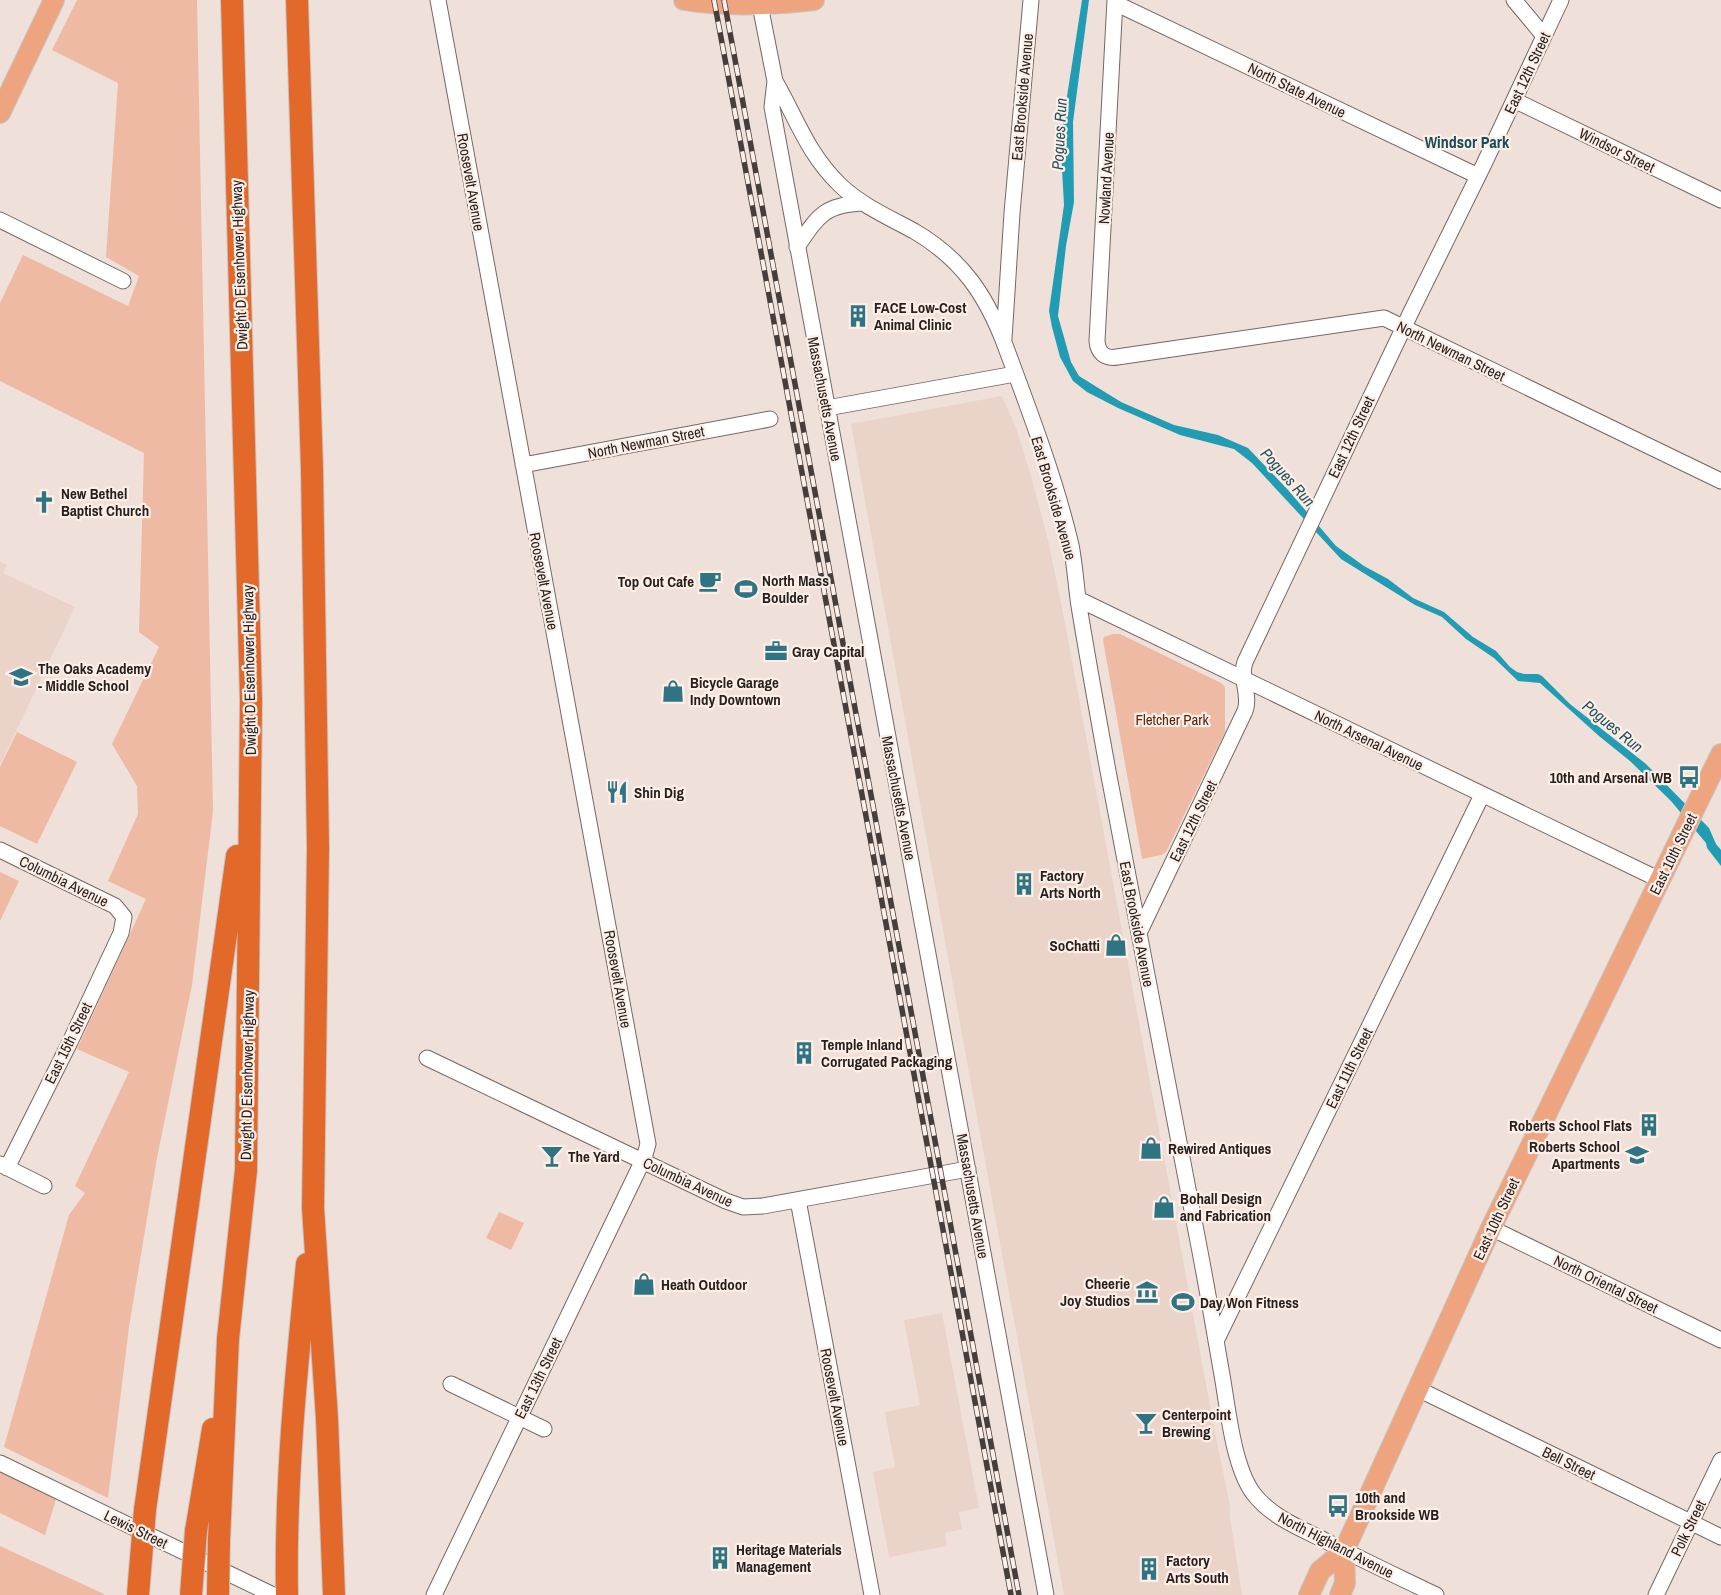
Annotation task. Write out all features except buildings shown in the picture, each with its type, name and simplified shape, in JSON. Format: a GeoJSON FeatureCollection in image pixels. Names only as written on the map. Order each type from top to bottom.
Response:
{"type":"FeatureCollection","features":[{"type":"Feature","properties":{"kind":"highway","name":"Dwight D Eisenhower Highway"},"geometry":{"type":"LineString","coordinates":[[228,1339],[246,1170],[251,700],[232,0]]}},
{"type":"Feature","properties":{"kind":"highway"},"geometry":{"type":"LineString","coordinates":[[297,0],[312,469],[318,828],[313,1178],[327,1419],[334,1595]]}},
{"type":"Feature","properties":{"kind":"highway"},"geometry":{"type":"LineString","coordinates":[[138,1595],[145,1510],[236,869],[251,700]]}},
{"type":"Feature","properties":{"kind":"highway"},"geometry":{"type":"LineString","coordinates":[[287,1586],[290,1457],[313,1178]]}},
{"type":"Feature","properties":{"kind":"highway"},"geometry":{"type":"LineString","coordinates":[[191,1595],[196,1531],[228,1339]]}},
{"type":"Feature","properties":{"kind":"highway"},"geometry":{"type":"LineString","coordinates":[[218,1595],[228,1339]]}},
{"type":"Feature","properties":{"kind":"main road"},"geometry":{"type":"LineString","coordinates":[[0,113],[54,0]]}},
{"type":"Feature","properties":{"kind":"main road"},"geometry":{"type":"LineString","coordinates":[[684,0],[725,5],[814,0]]}},
{"type":"Feature","properties":{"kind":"main road","name":"East 10th Street"},"geometry":{"type":"LineString","coordinates":[[1309,1595],[1320,1571],[1344,1551],[1491,1228],[1721,754]]}},
{"type":"Feature","properties":{"kind":"main road","name":"East 10th Street"},"geometry":{"type":"LineString","coordinates":[[1340,1595],[1345,1584],[1344,1551]]}},
{"type":"Feature","properties":{"kind":"street","name":"Roosevelt Avenue"},"geometry":{"type":"LineString","coordinates":[[438,0],[647,1138],[648,1146],[643,1161]]}},
{"type":"Feature","properties":{"kind":"street","name":"East Brookside Avenue"},"geometry":{"type":"LineString","coordinates":[[1004,343],[1012,213],[1031,0]]}},
{"type":"Feature","properties":{"kind":"street"},"geometry":{"type":"LineString","coordinates":[[1514,0],[1544,36]]}},
{"type":"Feature","properties":{"kind":"street","name":"East 12th Street"},"geometry":{"type":"LineString","coordinates":[[1139,933],[1245,711],[1247,703],[1242,668],[1561,0]]}},
{"type":"Feature","properties":{"kind":"street","name":"Massachusetts Avenue"},"geometry":{"type":"LineString","coordinates":[[759,2],[775,81],[772,107],[797,247],[1046,1595]]}},
{"type":"Feature","properties":{"kind":"street","name":"North State Avenue"},"geometry":{"type":"LineString","coordinates":[[1115,2],[1478,176]]}},
{"type":"Feature","properties":{"kind":"street","name":"Nowland Avenue"},"geometry":{"type":"LineString","coordinates":[[1102,354],[1098,350],[1097,340],[1115,2]]}},
{"type":"Feature","properties":{"kind":"street","name":"East Brookside Avenue"},"geometry":{"type":"LineString","coordinates":[[775,81],[801,133],[819,163],[837,182],[862,203],[917,233],[959,265],[971,279],[988,306],[1004,343],[1046,460],[1071,548],[1078,599],[1139,933],[1239,1462],[1252,1491],[1264,1506]]}},
{"type":"Feature","properties":{"kind":"street","name":"Windsor Street"},"geometry":{"type":"LineString","coordinates":[[1514,100],[1721,200]]}},
{"type":"Feature","properties":{"kind":"street"},"geometry":{"type":"LineString","coordinates":[[797,247],[813,223],[825,212],[847,204],[862,203]]}},
{"type":"Feature","properties":{"kind":"street"},"geometry":{"type":"LineString","coordinates":[[0,220],[123,281]]}},
{"type":"Feature","properties":{"kind":"street","name":"North Newman Street"},"geometry":{"type":"LineString","coordinates":[[1102,354],[1113,358],[1384,318],[1721,481]]}},
{"type":"Feature","properties":{"kind":"street"},"geometry":{"type":"LineString","coordinates":[[827,408],[1015,374]]}},
{"type":"Feature","properties":{"kind":"street","name":"North Newman Street"},"geometry":{"type":"LineString","coordinates":[[523,465],[770,419]]}},
{"type":"Feature","properties":{"kind":"street","name":"North Arsenal Avenue"},"geometry":{"type":"LineString","coordinates":[[1078,599],[1660,880]]}},
{"type":"Feature","properties":{"kind":"street","name":"East 11th Street"},"geometry":{"type":"LineString","coordinates":[[1216,1341],[1482,795]]}},
{"type":"Feature","properties":{"kind":"street","name":"Columbia Avenue"},"geometry":{"type":"LineString","coordinates":[[0,850],[115,906],[124,917]]}},
{"type":"Feature","properties":{"kind":"street","name":"East 15th Street"},"geometry":{"type":"LineString","coordinates":[[4,1166],[101,974],[120,933],[124,917]]}},
{"type":"Feature","properties":{"kind":"street","name":"Columbia Avenue"},"geometry":{"type":"LineString","coordinates":[[427,1058],[736,1205],[757,1207],[968,1169]]}},
{"type":"Feature","properties":{"kind":"street","name":"East 13th Street"},"geometry":{"type":"LineString","coordinates":[[434,1595],[643,1161]]}},
{"type":"Feature","properties":{"kind":"street"},"geometry":{"type":"LineString","coordinates":[[4,1166],[44,1186]]}},
{"type":"Feature","properties":{"kind":"street","name":"Roosevelt Avenue"},"geometry":{"type":"LineString","coordinates":[[798,1200],[872,1595]]}},
{"type":"Feature","properties":{"kind":"street","name":"North Oriental Street"},"geometry":{"type":"LineString","coordinates":[[1491,1228],[1721,1340]]}},
{"type":"Feature","properties":{"kind":"street"},"geometry":{"type":"LineString","coordinates":[[451,1384],[544,1429]]}},
{"type":"Feature","properties":{"kind":"street","name":"Bell Street"},"geometry":{"type":"LineString","coordinates":[[1418,1389],[1721,1537]]}},
{"type":"Feature","properties":{"kind":"street","name":"Polk Street"},"geometry":{"type":"LineString","coordinates":[[1656,1595],[1721,1460]]}},
{"type":"Feature","properties":{"kind":"street","name":"Lewis Street"},"geometry":{"type":"LineString","coordinates":[[0,1463],[273,1595]]}},
{"type":"Feature","properties":{"kind":"street","name":"North Highland Avenue"},"geometry":{"type":"LineString","coordinates":[[1264,1506],[1286,1521],[1436,1595]]}},
{"type":"Feature","properties":{"kind":"shaded area","name":"Factory Arts North"},"geometry":{"type":"Polygon","coordinates":[[[1002,396],[1016,428],[1031,476],[1048,540],[1065,623],[1230,1506],[1242,1595],[1064,1595],[851,424],[1002,396]]]}},
{"type":"Feature","properties":{"kind":"shaded area","name":"The Oaks Academy - Middle School"},"geometry":{"type":"Polygon","coordinates":[[[0,562],[7,565],[3,573],[75,607],[0,765],[0,562]]]}},
{"type":"Feature","properties":{"kind":"shaded area"},"geometry":{"type":"Polygon","coordinates":[[[942,1313],[979,1508],[959,1512],[962,1529],[945,1533],[947,1546],[889,1557],[873,1472],[895,1467],[885,1412],[920,1405],[904,1320],[942,1313]]]}},
{"type":"Feature","properties":{"kind":"green space"},"geometry":{"type":"Polygon","coordinates":[[[77,0],[197,0],[213,811],[192,985],[157,1158],[129,1327],[108,1498],[4,1447],[69,1215],[85,1193],[75,1186],[129,1072],[77,1049],[146,899],[108,881],[138,814],[137,786],[112,744],[159,647],[139,632],[144,453],[0,381],[0,303],[23,255],[128,306],[139,276],[106,257],[118,83],[52,50],[77,0]]]}},
{"type":"Feature","properties":{"kind":"green space","name":"Fletcher Park"},"geometry":{"type":"Polygon","coordinates":[[[1120,634],[1221,683],[1225,687],[1225,732],[1166,852],[1142,859],[1103,640],[1104,637],[1120,634]]]}},
{"type":"Feature","properties":{"kind":"green space"},"geometry":{"type":"Polygon","coordinates":[[[17,732],[77,762],[37,844],[0,826],[0,767],[17,732]]]}},
{"type":"Feature","properties":{"kind":"green space"},"geometry":{"type":"Polygon","coordinates":[[[0,872],[19,881],[0,921],[0,872]]]}},
{"type":"Feature","properties":{"kind":"green space"},"geometry":{"type":"Polygon","coordinates":[[[499,1212],[524,1223],[511,1250],[486,1238],[499,1212]]]}},
{"type":"Feature","properties":{"kind":"green space"},"geometry":{"type":"Polygon","coordinates":[[[0,1469],[57,1496],[45,1535],[0,1513],[0,1469]]]}},
{"type":"Feature","properties":{"kind":"green space"},"geometry":{"type":"Polygon","coordinates":[[[0,1546],[104,1594],[104,1595],[0,1595],[0,1546]]]}},
{"type":"Feature","properties":{"kind":"water"},"geometry":{"type":"Polygon","coordinates":[[[1082,0],[1089,0],[1073,122],[1074,202],[1066,246],[1058,316],[1071,362],[1079,376],[1121,402],[1174,425],[1218,435],[1248,448],[1288,490],[1336,546],[1364,566],[1388,579],[1413,598],[1444,612],[1473,637],[1496,651],[1517,672],[1542,676],[1570,704],[1646,764],[1709,828],[1716,844],[1721,850],[1721,866],[1707,848],[1706,843],[1671,801],[1630,761],[1540,683],[1518,681],[1494,658],[1466,639],[1442,617],[1415,605],[1341,559],[1252,463],[1234,449],[1180,435],[1118,408],[1087,392],[1073,381],[1060,357],[1049,311],[1064,205],[1061,151],[1063,122],[1082,0]]]}},
{"type":"Feature","properties":{"kind":"railway"},"geometry":{"type":"LineString","coordinates":[[714,0],[1011,1595]]}},
{"type":"Feature","properties":{"kind":"railway"},"geometry":{"type":"LineString","coordinates":[[724,0],[1019,1595]]}},
{"type":"Feature","properties":{"kind":"place","name":"FACE Low-Cost Animal Clinic"},"geometry":{"type":"Point","coordinates":[858,316]}},
{"type":"Feature","properties":{"kind":"place","name":"New Bethel Baptist Church"},"geometry":{"type":"Point","coordinates":[44,502]}},
{"type":"Feature","properties":{"kind":"place","name":"Top Out Cafe"},"geometry":{"type":"Point","coordinates":[710,581]}},
{"type":"Feature","properties":{"kind":"place","name":"North Mass Boulder"},"geometry":{"type":"Point","coordinates":[746,589]}},
{"type":"Feature","properties":{"kind":"place","name":"Gray Capital"},"geometry":{"type":"Point","coordinates":[776,651]}},
{"type":"Feature","properties":{"kind":"place","name":"The Oaks Academy - Middle School"},"geometry":{"type":"Point","coordinates":[21,677]}},
{"type":"Feature","properties":{"kind":"place","name":"Bicycle Garage Indy Downtown"},"geometry":{"type":"Point","coordinates":[673,691]}},
{"type":"Feature","properties":{"kind":"place","name":"10th and Arsenal WB"},"geometry":{"type":"Point","coordinates":[1689,777]}},
{"type":"Feature","properties":{"kind":"place","name":"Shin Dig"},"geometry":{"type":"Point","coordinates":[617,792]}},
{"type":"Feature","properties":{"kind":"place","name":"Factory Arts North"},"geometry":{"type":"Point","coordinates":[1024,884]}},
{"type":"Feature","properties":{"kind":"place","name":"SoChatti"},"geometry":{"type":"Point","coordinates":[1116,945]}},
{"type":"Feature","properties":{"kind":"place","name":"Temple Inland Corrugated Packaging"},"geometry":{"type":"Point","coordinates":[804,1053]}},
{"type":"Feature","properties":{"kind":"place","name":"Roberts School Flats"},"geometry":{"type":"Point","coordinates":[1649,1125]}},
{"type":"Feature","properties":{"kind":"place","name":"Rewired Antiques"},"geometry":{"type":"Point","coordinates":[1151,1148]}},
{"type":"Feature","properties":{"kind":"place","name":"Roberts School Apartments"},"geometry":{"type":"Point","coordinates":[1637,1155]}},
{"type":"Feature","properties":{"kind":"place","name":"The Yard"},"geometry":{"type":"Point","coordinates":[552,1156]}},
{"type":"Feature","properties":{"kind":"place","name":"Bohall Design and Fabrication"},"geometry":{"type":"Point","coordinates":[1164,1207]}},
{"type":"Feature","properties":{"kind":"place","name":"Heath Outdoor"},"geometry":{"type":"Point","coordinates":[644,1284]}},
{"type":"Feature","properties":{"kind":"place","name":"Cheerie Joy Studios"},"geometry":{"type":"Point","coordinates":[1147,1292]}},
{"type":"Feature","properties":{"kind":"place","name":"Day Won Fitness"},"geometry":{"type":"Point","coordinates":[1183,1302]}},
{"type":"Feature","properties":{"kind":"place","name":"Centerpoint Brewing"},"geometry":{"type":"Point","coordinates":[1146,1423]}},
{"type":"Feature","properties":{"kind":"place","name":"10th and Brookside WB"},"geometry":{"type":"Point","coordinates":[1338,1506]}},
{"type":"Feature","properties":{"kind":"place","name":"Heritage Materials Management"},"geometry":{"type":"Point","coordinates":[720,1558]}},
{"type":"Feature","properties":{"kind":"place","name":"Factory Arts South"},"geometry":{"type":"Point","coordinates":[1149,1569]}},
{"type":"Feature","properties":{"kind":"district","name":"Windsor Park"},"geometry":{"type":"Point","coordinates":[1467,142]}},
{"type":"Feature","properties":{"kind":"water label","name":"Pogues Run"},"geometry":{"type":"Point","coordinates":[1059,134]}},
{"type":"Feature","properties":{"kind":"water label","name":"Pogues Run"},"geometry":{"type":"Point","coordinates":[1288,477]}},
{"type":"Feature","properties":{"kind":"water label","name":"Pogues Run"},"geometry":{"type":"Point","coordinates":[1613,726]}}]}
